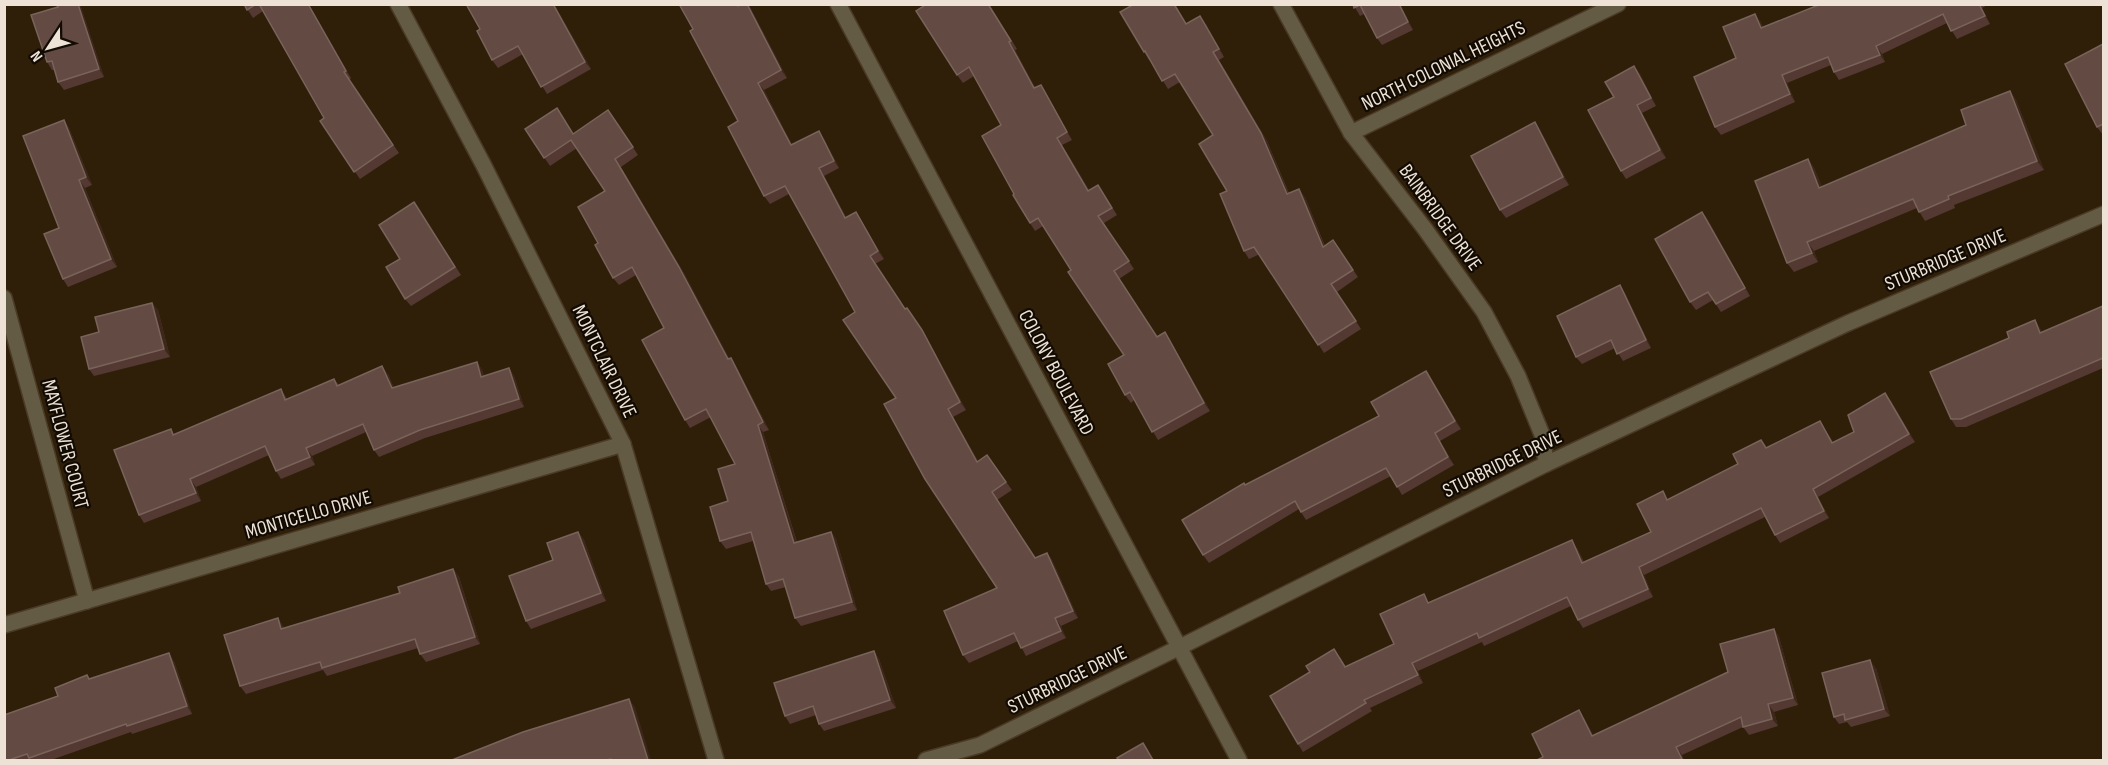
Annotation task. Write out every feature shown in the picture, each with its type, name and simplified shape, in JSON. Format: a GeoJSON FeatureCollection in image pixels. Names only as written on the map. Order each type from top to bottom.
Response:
{"type":"FeatureCollection","features":[{"type":"Feature","properties":{"kind":"street","name":"MONTCLAIR DRIVE"},"geometry":{"type":"LineString","coordinates":[[398,4],[488,174],[623,444],[716,760]]}},
{"type":"Feature","properties":{"kind":"street","name":"COLONY BOULEVARD"},"geometry":{"type":"LineString","coordinates":[[838,4],[1239,760]]}},
{"type":"Feature","properties":{"kind":"street","name":"BAINBRIDGE DRIVE"},"geometry":{"type":"LineString","coordinates":[[1281,4],[1351,133],[1425,229],[1484,312],[1518,376],[1535,417],[1543,437],[1546,464]]}},
{"type":"Feature","properties":{"kind":"street","name":"NORTH COLONIAL HEIGHTS"},"geometry":{"type":"LineString","coordinates":[[1351,133],[1617,4]]}},
{"type":"Feature","properties":{"kind":"street","name":"STURBRIDGE DRIVE"},"geometry":{"type":"LineString","coordinates":[[926,760],[980,745],[1546,464],[1848,323],[2103,214]]}},
{"type":"Feature","properties":{"kind":"street","name":"MAYFLOWER COURT"},"geometry":{"type":"LineString","coordinates":[[4,298],[87,601]]}},
{"type":"Feature","properties":{"kind":"street","name":"MONTICELLO DRIVE"},"geometry":{"type":"LineString","coordinates":[[4,625],[623,444]]}},
{"type":"Feature","properties":{"kind":"building"},"geometry":{"type":"Polygon","coordinates":[[[56,4],[78,4],[99,69],[58,82],[52,61],[47,62],[31,15],[58,7],[56,4]]]}},
{"type":"Feature","properties":{"kind":"building"},"geometry":{"type":"Polygon","coordinates":[[[244,4],[256,4],[247,10],[244,4]]]}},
{"type":"Feature","properties":{"kind":"building"},"geometry":{"type":"Polygon","coordinates":[[[259,4],[308,4],[346,71],[344,72],[393,145],[354,172],[320,121],[324,118],[259,4]]]}},
{"type":"Feature","properties":{"kind":"building"},"geometry":{"type":"Polygon","coordinates":[[[466,4],[553,4],[585,62],[541,87],[518,46],[492,60],[477,31],[480,29],[466,4]]]}},
{"type":"Feature","properties":{"kind":"building"},"geometry":{"type":"Polygon","coordinates":[[[679,4],[737,4],[738,6],[747,4],[781,70],[758,83],[791,145],[819,131],[834,161],[819,168],[845,218],[856,212],[878,251],[870,256],[905,309],[907,308],[922,330],[960,402],[948,409],[977,462],[987,455],[1006,482],[992,492],[1035,558],[1047,553],[1073,611],[1055,618],[1061,631],[1021,648],[1014,633],[963,655],[944,611],[997,588],[925,479],[884,404],[896,398],[843,320],[855,312],[785,186],[764,196],[728,127],[738,121],[690,31],[693,29],[679,4]]]}},
{"type":"Feature","properties":{"kind":"building"},"geometry":{"type":"Polygon","coordinates":[[[925,4],[988,4],[1011,41],[1009,42],[1034,88],[1041,85],[1067,132],[1057,138],[1088,191],[1098,185],[1112,208],[1098,216],[1129,261],[1114,271],[1157,337],[1165,332],[1204,403],[1152,432],[1130,392],[1125,395],[1108,364],[1124,355],[1068,272],[1071,270],[1038,218],[1030,223],[1013,195],[982,136],[1001,125],[969,67],[957,75],[916,11],[925,4]]]}},
{"type":"Feature","properties":{"kind":"building"},"geometry":{"type":"Polygon","coordinates":[[[1130,4],[1174,4],[1186,24],[1200,16],[1219,49],[1213,52],[1261,133],[1287,194],[1299,189],[1323,247],[1333,240],[1353,270],[1331,284],[1356,321],[1318,345],[1254,247],[1244,251],[1220,194],[1227,191],[1199,144],[1213,135],[1175,74],[1162,81],[1120,12],[1131,6],[1130,4]]]}},
{"type":"Feature","properties":{"kind":"building"},"geometry":{"type":"Polygon","coordinates":[[[1353,4],[1399,4],[1408,22],[1377,38],[1360,5],[1354,8],[1353,4]]]}},
{"type":"Feature","properties":{"kind":"building"},"geometry":{"type":"Polygon","coordinates":[[[1821,4],[1979,4],[1985,16],[1951,31],[1943,14],[1876,46],[1880,55],[1834,72],[1828,57],[1782,75],[1790,94],[1715,127],[1694,77],[1736,58],[1723,27],[1755,14],[1761,28],[1821,4]]]}},
{"type":"Feature","properties":{"kind":"building"},"geometry":{"type":"Polygon","coordinates":[[[2103,44],[2103,124],[2097,127],[2065,64],[2103,44]]]}},
{"type":"Feature","properties":{"kind":"building"},"geometry":{"type":"Polygon","coordinates":[[[1634,66],[1651,98],[1637,105],[1660,150],[1621,171],[1588,110],[1614,97],[1605,82],[1634,66]]]}},
{"type":"Feature","properties":{"kind":"building"},"geometry":{"type":"Polygon","coordinates":[[[2010,91],[2037,161],[1948,196],[1949,199],[1919,212],[1913,199],[1807,242],[1812,253],[1787,263],[1755,181],[1808,159],[1819,188],[1966,125],[1961,110],[2010,91]]]}},
{"type":"Feature","properties":{"kind":"building"},"geometry":{"type":"Polygon","coordinates":[[[557,108],[573,134],[608,110],[633,147],[615,159],[679,267],[728,359],[731,358],[763,422],[758,425],[794,543],[831,532],[852,602],[795,618],[783,579],[766,584],[751,532],[720,541],[710,507],[728,501],[718,469],[735,464],[706,409],[685,420],[642,340],[664,328],[632,267],[613,278],[595,245],[598,243],[578,207],[605,191],[571,140],[544,158],[525,129],[557,108]]]}},
{"type":"Feature","properties":{"kind":"building"},"geometry":{"type":"Polygon","coordinates":[[[64,120],[86,177],[79,180],[111,259],[63,279],[44,234],[59,228],[23,136],[64,120]]]}},
{"type":"Feature","properties":{"kind":"building"},"geometry":{"type":"Polygon","coordinates":[[[1535,122],[1563,177],[1500,210],[1471,156],[1535,122]]]}},
{"type":"Feature","properties":{"kind":"building"},"geometry":{"type":"Polygon","coordinates":[[[414,202],[455,267],[405,299],[386,267],[400,259],[379,225],[414,202]]]}},
{"type":"Feature","properties":{"kind":"building"},"geometry":{"type":"Polygon","coordinates":[[[1702,212],[1745,288],[1716,304],[1708,292],[1690,302],[1655,239],[1702,212]]]}},
{"type":"Feature","properties":{"kind":"building"},"geometry":{"type":"Polygon","coordinates":[[[1620,285],[1646,340],[1617,354],[1611,340],[1576,357],[1557,316],[1620,285]]]}},
{"type":"Feature","properties":{"kind":"building"},"geometry":{"type":"Polygon","coordinates":[[[152,303],[164,349],[89,369],[81,337],[99,332],[95,317],[152,303]]]}},
{"type":"Feature","properties":{"kind":"building"},"geometry":{"type":"Polygon","coordinates":[[[2103,306],[2103,358],[1961,419],[1951,419],[1930,372],[2009,338],[2007,332],[2035,320],[2040,333],[2103,306]]]}},
{"type":"Feature","properties":{"kind":"building"},"geometry":{"type":"Polygon","coordinates":[[[477,362],[481,377],[509,368],[519,399],[420,430],[374,450],[363,424],[306,448],[310,457],[276,471],[265,446],[190,479],[196,493],[139,515],[114,450],[171,429],[173,435],[281,389],[285,400],[334,379],[337,386],[382,366],[392,388],[477,362]]]}},
{"type":"Feature","properties":{"kind":"building"},"geometry":{"type":"Polygon","coordinates":[[[1426,371],[1455,421],[1435,433],[1448,457],[1397,487],[1386,468],[1301,512],[1295,501],[1203,555],[1182,520],[1244,483],[1245,485],[1379,416],[1371,402],[1426,371]]]}},
{"type":"Feature","properties":{"kind":"building"},"geometry":{"type":"Polygon","coordinates":[[[1885,393],[1909,434],[1813,489],[1824,511],[1775,535],[1761,508],[1639,567],[1648,589],[1578,620],[1567,597],[1479,638],[1477,633],[1412,663],[1418,675],[1364,700],[1366,703],[1298,744],[1270,696],[1310,672],[1306,666],[1334,649],[1345,667],[1394,644],[1380,614],[1424,594],[1428,603],[1572,540],[1582,563],[1651,532],[1637,504],[1663,491],[1667,500],[1738,464],[1733,454],[1761,440],[1766,448],[1820,421],[1832,443],[1854,432],[1848,415],[1885,393]]]}},
{"type":"Feature","properties":{"kind":"building"},"geometry":{"type":"Polygon","coordinates":[[[578,532],[601,593],[526,621],[509,576],[553,560],[547,543],[578,532]]]}},
{"type":"Feature","properties":{"kind":"building"},"geometry":{"type":"Polygon","coordinates":[[[453,569],[475,637],[420,654],[415,639],[322,668],[320,662],[240,686],[224,635],[278,618],[281,629],[400,593],[398,587],[453,569]]]}},
{"type":"Feature","properties":{"kind":"building"},"geometry":{"type":"Polygon","coordinates":[[[1774,629],[1793,698],[1768,704],[1772,719],[1743,727],[1741,717],[1676,747],[1682,759],[1678,760],[1537,760],[1543,757],[1532,734],[1579,710],[1592,736],[1728,672],[1720,644],[1774,629]]]}},
{"type":"Feature","properties":{"kind":"building"},"geometry":{"type":"Polygon","coordinates":[[[874,651],[890,700],[819,724],[813,706],[785,716],[774,683],[874,651]]]}},
{"type":"Feature","properties":{"kind":"building"},"geometry":{"type":"Polygon","coordinates":[[[169,653],[187,706],[127,726],[126,724],[29,758],[27,754],[4,760],[4,715],[58,696],[55,688],[87,675],[89,679],[169,653]]]}},
{"type":"Feature","properties":{"kind":"building"},"geometry":{"type":"Polygon","coordinates":[[[1870,660],[1884,709],[1845,720],[1844,714],[1834,717],[1822,673],[1870,660]]]}},
{"type":"Feature","properties":{"kind":"building"},"geometry":{"type":"Polygon","coordinates":[[[629,699],[648,760],[452,760],[523,732],[629,699]]]}},
{"type":"Feature","properties":{"kind":"building"},"geometry":{"type":"Polygon","coordinates":[[[1143,743],[1153,760],[1119,760],[1117,758],[1143,743]]]}}]}
